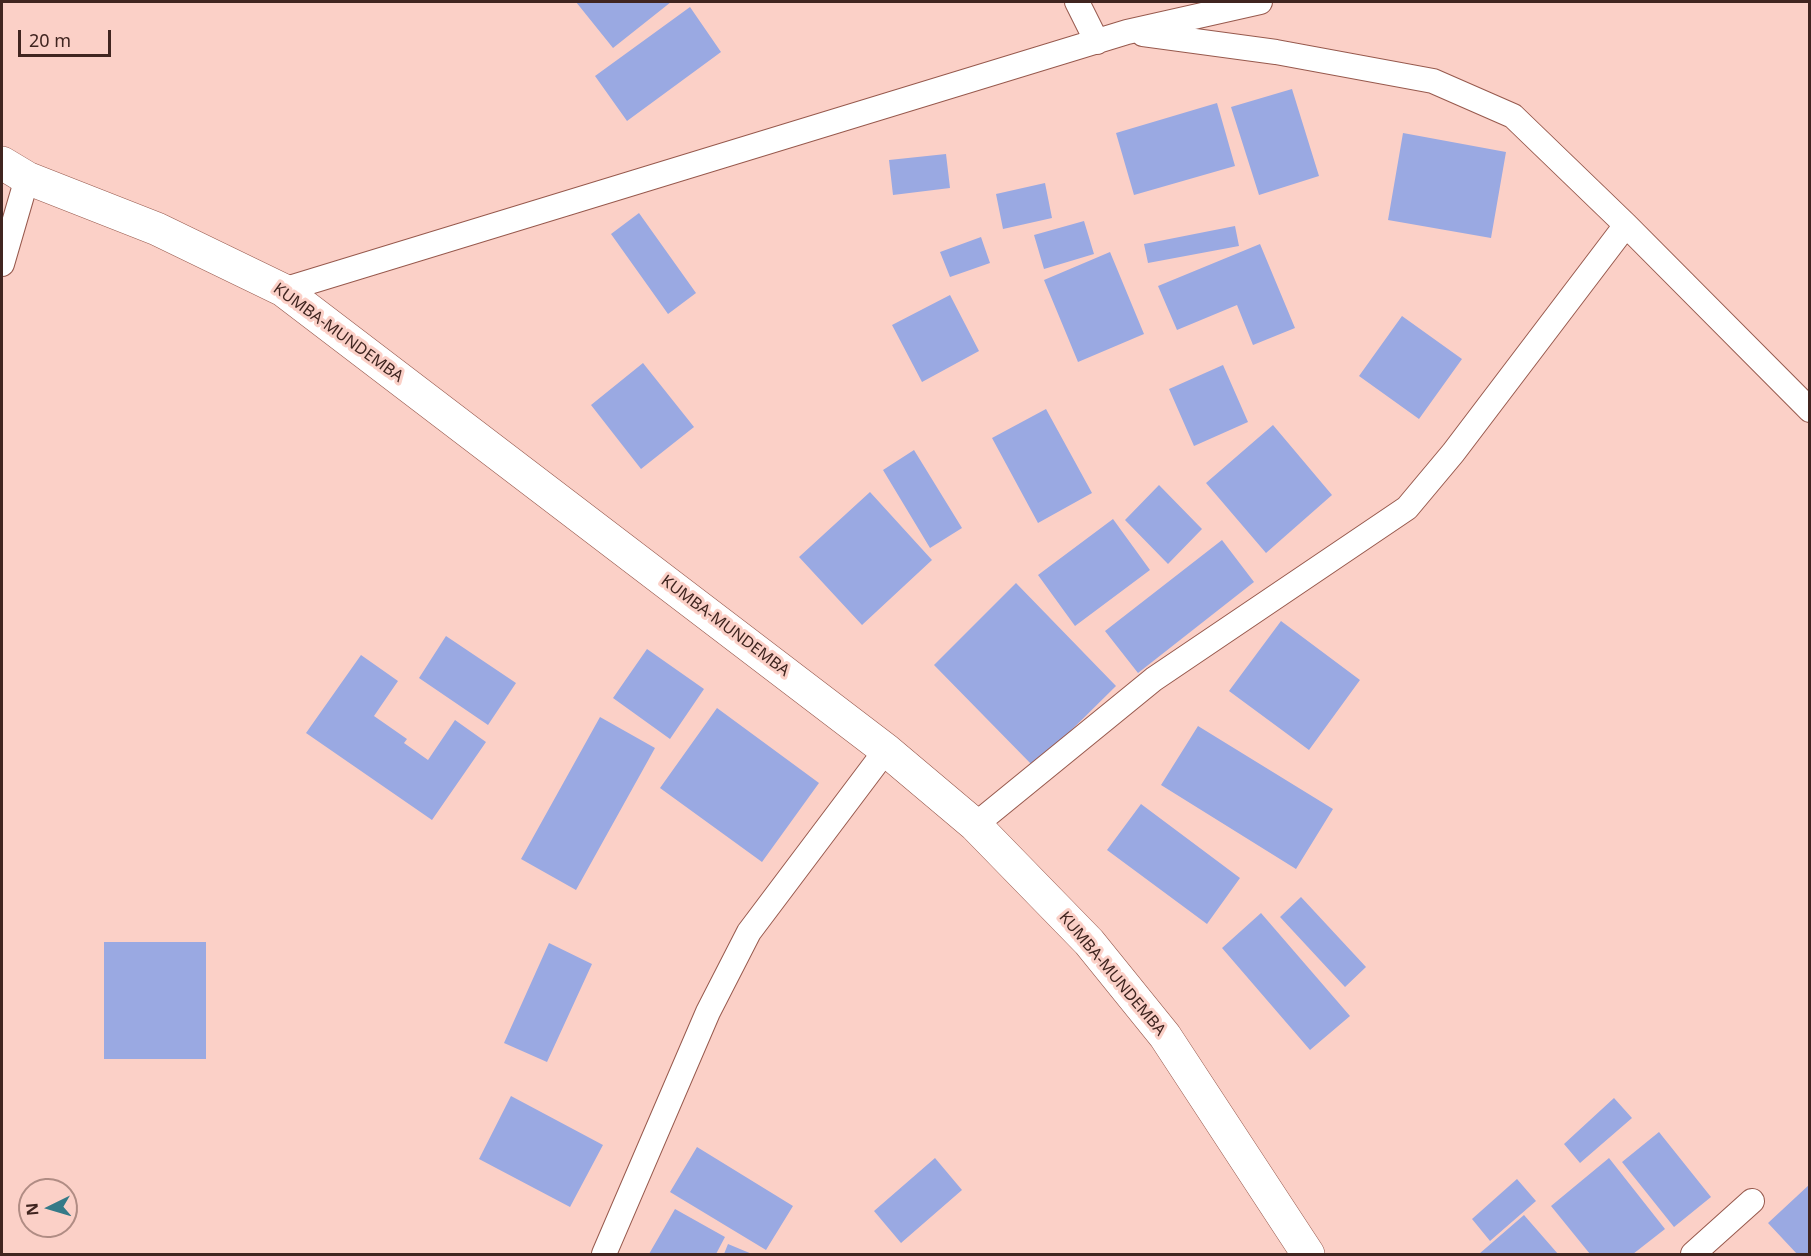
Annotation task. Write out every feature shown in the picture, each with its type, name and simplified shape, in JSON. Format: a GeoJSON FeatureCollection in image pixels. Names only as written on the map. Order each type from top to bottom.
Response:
{"type":"FeatureCollection","features":[{"type":"Feature","properties":{"kind":"highway","name":"KUMBA-MUNDEMBA"},"geometry":{"type":"LineString","coordinates":[[14,171],[157,229],[283,290],[886,750],[975,825],[1089,942],[1165,1036],[1308,1254]]}},
{"type":"Feature","properties":{"kind":"street"},"geometry":{"type":"LineString","coordinates":[[1077,2],[1097,42]]}},
{"type":"Feature","properties":{"kind":"street"},"geometry":{"type":"LineString","coordinates":[[283,290],[1127,32],[1260,2]]}},
{"type":"Feature","properties":{"kind":"street"},"geometry":{"type":"LineString","coordinates":[[1127,32],[1276,52],[1433,81],[1513,116],[1626,225],[1809,410]]}},
{"type":"Feature","properties":{"kind":"street"},"geometry":{"type":"LineString","coordinates":[[2,264],[14,171]]}},
{"type":"Feature","properties":{"kind":"street"},"geometry":{"type":"LineString","coordinates":[[975,825],[1154,679],[1407,508],[1453,453],[1626,225]]}},
{"type":"Feature","properties":{"kind":"street"},"geometry":{"type":"LineString","coordinates":[[604,1254],[708,1012],[749,932],[886,750]]}},
{"type":"Feature","properties":{"kind":"street"},"geometry":{"type":"LineString","coordinates":[[1693,1254],[1752,1201]]}},
{"type":"Feature","properties":{"kind":"building"},"geometry":{"type":"Polygon","coordinates":[[[576,2],[671,2],[613,48],[576,2]]]}},
{"type":"Feature","properties":{"kind":"building"},"geometry":{"type":"Polygon","coordinates":[[[690,7],[721,52],[627,121],[595,76],[690,7]]]}},
{"type":"Feature","properties":{"kind":"building"},"geometry":{"type":"Polygon","coordinates":[[[1292,89],[1319,176],[1259,195],[1231,107],[1292,89]]]}},
{"type":"Feature","properties":{"kind":"building"},"geometry":{"type":"Polygon","coordinates":[[[1217,103],[1235,166],[1134,195],[1116,133],[1217,103]]]}},
{"type":"Feature","properties":{"kind":"building"},"geometry":{"type":"Polygon","coordinates":[[[1403,133],[1506,152],[1491,238],[1388,220],[1403,133]]]}},
{"type":"Feature","properties":{"kind":"building"},"geometry":{"type":"Polygon","coordinates":[[[946,154],[950,188],[893,195],[889,160],[946,154]]]}},
{"type":"Feature","properties":{"kind":"building"},"geometry":{"type":"Polygon","coordinates":[[[1045,183],[1052,218],[1003,229],[996,194],[1045,183]]]}},
{"type":"Feature","properties":{"kind":"building"},"geometry":{"type":"Polygon","coordinates":[[[639,213],[696,293],[668,314],[611,234],[639,213]]]}},
{"type":"Feature","properties":{"kind":"building"},"geometry":{"type":"Polygon","coordinates":[[[1084,221],[1094,254],[1044,269],[1034,235],[1084,221]]]}},
{"type":"Feature","properties":{"kind":"building"},"geometry":{"type":"Polygon","coordinates":[[[1235,226],[1239,246],[1148,263],[1144,244],[1235,226]]]}},
{"type":"Feature","properties":{"kind":"building"},"geometry":{"type":"Polygon","coordinates":[[[981,237],[990,263],[950,277],[940,252],[981,237]]]}},
{"type":"Feature","properties":{"kind":"building"},"geometry":{"type":"Polygon","coordinates":[[[1260,244],[1295,328],[1253,345],[1237,305],[1177,330],[1158,286],[1260,244]]]}},
{"type":"Feature","properties":{"kind":"building"},"geometry":{"type":"Polygon","coordinates":[[[1110,252],[1144,334],[1078,362],[1044,280],[1110,252]]]}},
{"type":"Feature","properties":{"kind":"building"},"geometry":{"type":"Polygon","coordinates":[[[950,295],[979,351],[922,382],[892,325],[950,295]]]}},
{"type":"Feature","properties":{"kind":"building"},"geometry":{"type":"Polygon","coordinates":[[[1402,316],[1462,359],[1419,419],[1359,376],[1402,316]]]}},
{"type":"Feature","properties":{"kind":"building"},"geometry":{"type":"Polygon","coordinates":[[[643,363],[694,427],[641,469],[591,405],[643,363]]]}},
{"type":"Feature","properties":{"kind":"building"},"geometry":{"type":"Polygon","coordinates":[[[1223,365],[1248,422],[1194,446],[1169,389],[1223,365]]]}},
{"type":"Feature","properties":{"kind":"building"},"geometry":{"type":"Polygon","coordinates":[[[1046,409],[1092,493],[1038,523],[992,438],[1046,409]]]}},
{"type":"Feature","properties":{"kind":"building"},"geometry":{"type":"Polygon","coordinates":[[[1273,425],[1332,495],[1266,553],[1206,483],[1273,425]]]}},
{"type":"Feature","properties":{"kind":"building"},"geometry":{"type":"Polygon","coordinates":[[[914,450],[962,528],[930,548],[883,470],[914,450]]]}},
{"type":"Feature","properties":{"kind":"building"},"geometry":{"type":"Polygon","coordinates":[[[1159,485],[1202,529],[1168,564],[1125,520],[1159,485]]]}},
{"type":"Feature","properties":{"kind":"building"},"geometry":{"type":"Polygon","coordinates":[[[870,492],[932,560],[862,625],[799,557],[870,492]]]}},
{"type":"Feature","properties":{"kind":"building"},"geometry":{"type":"Polygon","coordinates":[[[1113,519],[1150,570],[1075,626],[1038,575],[1113,519]]]}},
{"type":"Feature","properties":{"kind":"building"},"geometry":{"type":"Polygon","coordinates":[[[1222,540],[1254,582],[1138,673],[1105,631],[1222,540]]]}},
{"type":"Feature","properties":{"kind":"building"},"geometry":{"type":"Polygon","coordinates":[[[1016,583],[1116,686],[1034,767],[934,665],[1016,583]]]}},
{"type":"Feature","properties":{"kind":"building"},"geometry":{"type":"Polygon","coordinates":[[[1281,621],[1360,680],[1309,750],[1229,691],[1281,621]]]}},
{"type":"Feature","properties":{"kind":"building"},"geometry":{"type":"Polygon","coordinates":[[[446,636],[516,683],[488,725],[419,678],[446,636]]]}},
{"type":"Feature","properties":{"kind":"building"},"geometry":{"type":"Polygon","coordinates":[[[647,649],[704,689],[670,739],[613,698],[647,649]]]}},
{"type":"Feature","properties":{"kind":"building"},"geometry":{"type":"Polygon","coordinates":[[[361,655],[398,681],[374,716],[407,739],[404,743],[428,760],[455,720],[486,742],[432,820],[306,733],[361,655]]]}},
{"type":"Feature","properties":{"kind":"building"},"geometry":{"type":"Polygon","coordinates":[[[717,708],[819,783],[762,862],[660,788],[717,708]]]}},
{"type":"Feature","properties":{"kind":"building"},"geometry":{"type":"Polygon","coordinates":[[[600,717],[655,748],[576,890],[521,859],[600,717]]]}},
{"type":"Feature","properties":{"kind":"building"},"geometry":{"type":"Polygon","coordinates":[[[1198,726],[1333,809],[1296,869],[1161,785],[1198,726]]]}},
{"type":"Feature","properties":{"kind":"building"},"geometry":{"type":"Polygon","coordinates":[[[1141,804],[1240,878],[1207,924],[1107,850],[1141,804]]]}},
{"type":"Feature","properties":{"kind":"building"},"geometry":{"type":"Polygon","coordinates":[[[1301,897],[1366,967],[1345,987],[1280,917],[1301,897]]]}},
{"type":"Feature","properties":{"kind":"building"},"geometry":{"type":"Polygon","coordinates":[[[1261,913],[1350,1016],[1310,1050],[1222,948],[1261,913]]]}},
{"type":"Feature","properties":{"kind":"building"},"geometry":{"type":"Polygon","coordinates":[[[104,942],[206,942],[206,1059],[104,1059],[104,942]]]}},
{"type":"Feature","properties":{"kind":"building"},"geometry":{"type":"Polygon","coordinates":[[[549,943],[592,964],[547,1062],[504,1043],[549,943]]]}},
{"type":"Feature","properties":{"kind":"building"},"geometry":{"type":"Polygon","coordinates":[[[511,1096],[603,1145],[570,1207],[479,1159],[511,1096]]]}},
{"type":"Feature","properties":{"kind":"building"},"geometry":{"type":"Polygon","coordinates":[[[1614,1098],[1632,1118],[1580,1163],[1564,1144],[1614,1098]]]}},
{"type":"Feature","properties":{"kind":"building"},"geometry":{"type":"Polygon","coordinates":[[[1659,1132],[1711,1197],[1674,1227],[1622,1162],[1659,1132]]]}},
{"type":"Feature","properties":{"kind":"building"},"geometry":{"type":"Polygon","coordinates":[[[697,1147],[793,1206],[766,1250],[670,1192],[697,1147]]]}},
{"type":"Feature","properties":{"kind":"building"},"geometry":{"type":"Polygon","coordinates":[[[935,1158],[962,1190],[901,1243],[874,1211],[935,1158]]]}},
{"type":"Feature","properties":{"kind":"building"},"geometry":{"type":"Polygon","coordinates":[[[1609,1158],[1665,1229],[1633,1254],[1590,1254],[1551,1206],[1609,1158]]]}},
{"type":"Feature","properties":{"kind":"building"},"geometry":{"type":"Polygon","coordinates":[[[1517,1179],[1536,1201],[1490,1241],[1472,1219],[1517,1179]]]}},
{"type":"Feature","properties":{"kind":"building"},"geometry":{"type":"Polygon","coordinates":[[[1810,1184],[1810,1254],[1797,1254],[1768,1223],[1810,1184]]]}},
{"type":"Feature","properties":{"kind":"building"},"geometry":{"type":"Polygon","coordinates":[[[675,1209],[725,1237],[716,1254],[649,1254],[675,1209]]]}},
{"type":"Feature","properties":{"kind":"building"},"geometry":{"type":"Polygon","coordinates":[[[1524,1215],[1558,1254],[1479,1254],[1524,1215]]]}},
{"type":"Feature","properties":{"kind":"building"},"geometry":{"type":"Polygon","coordinates":[[[728,1244],[752,1254],[724,1254],[728,1244]]]}}]}
